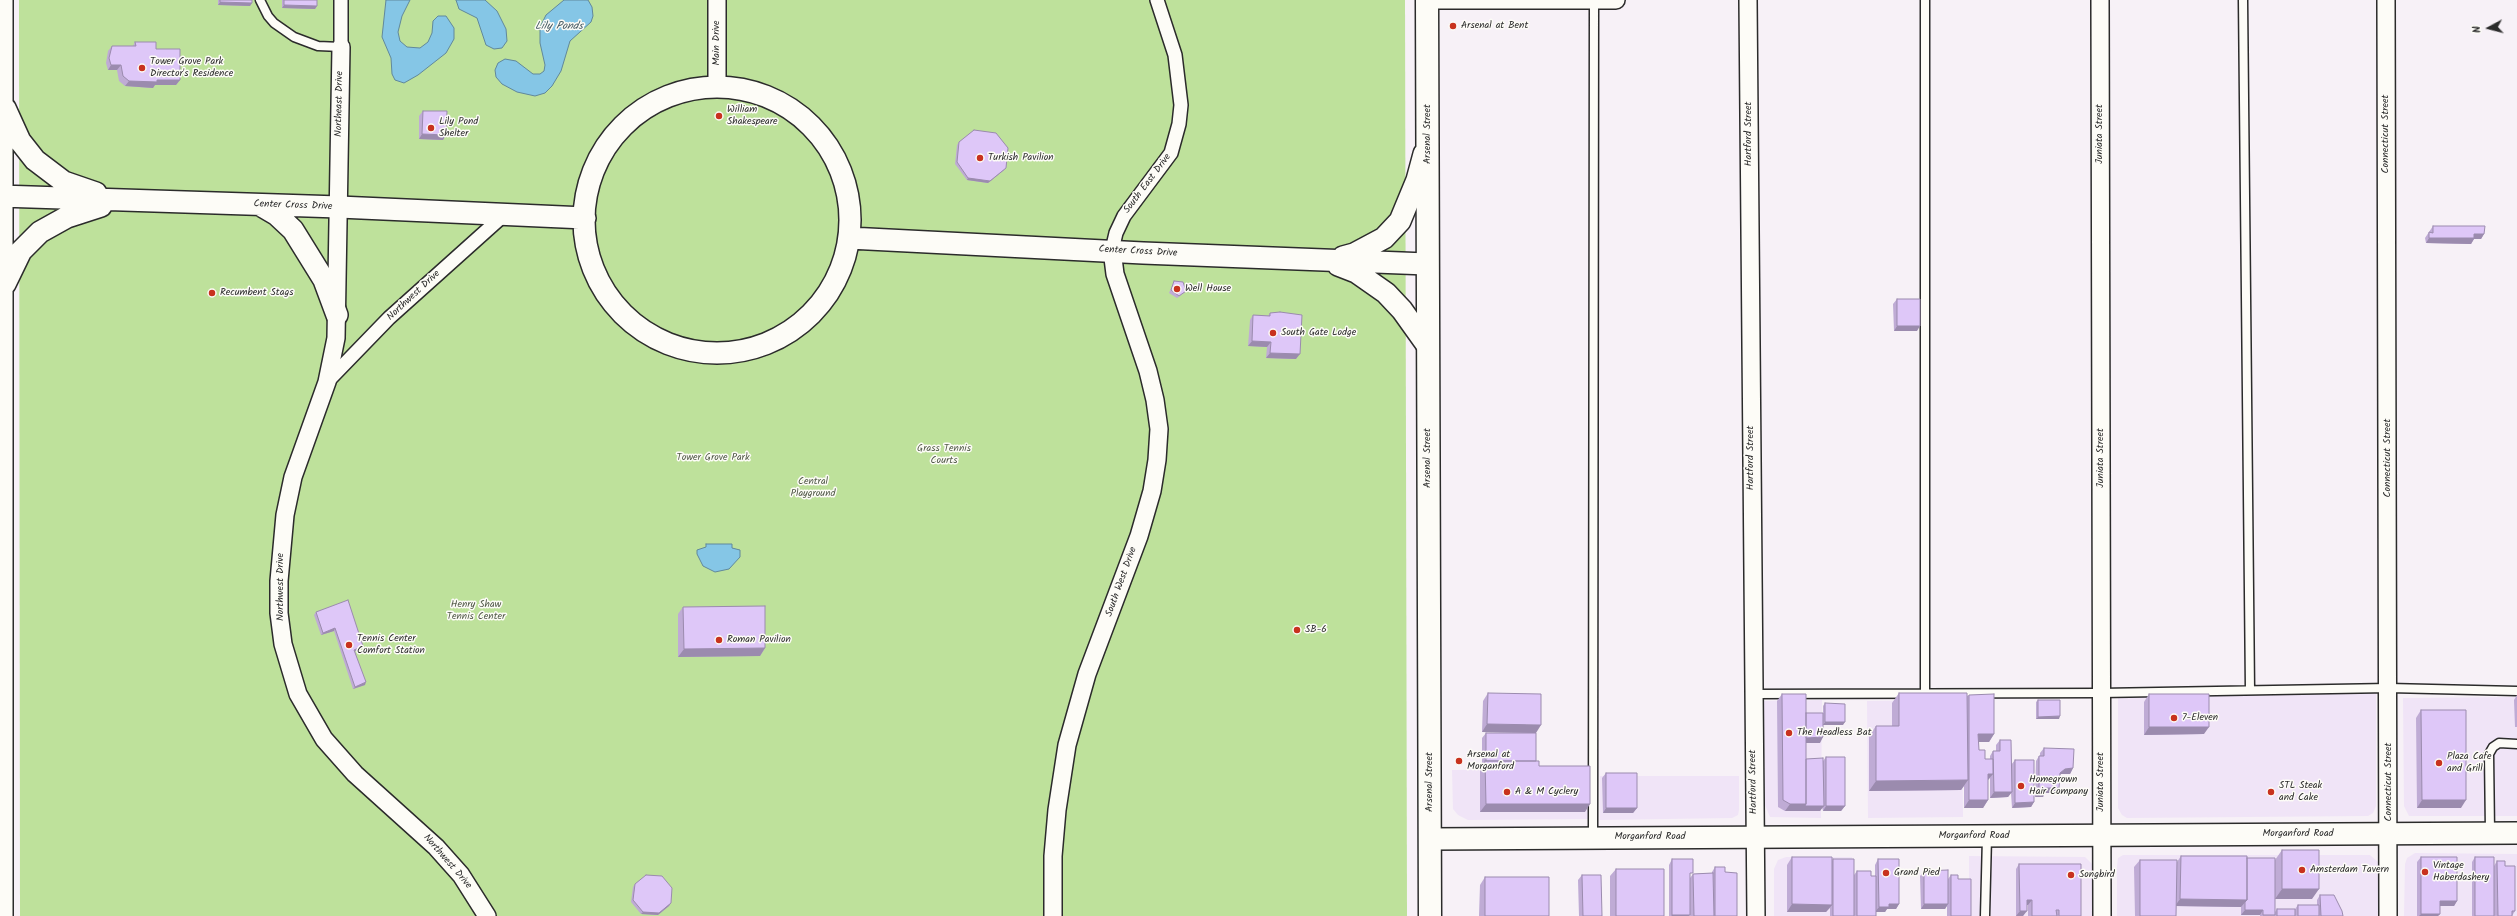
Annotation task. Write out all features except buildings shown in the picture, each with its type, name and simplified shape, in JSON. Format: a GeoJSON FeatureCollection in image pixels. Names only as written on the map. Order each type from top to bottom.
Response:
{"type":"FeatureCollection","features":[{"type":"Feature","properties":{"kind":"main road","name":"Arsenal Street"},"geometry":{"type":"LineString","coordinates":[[1428,0],[1427,345],[1430,916]]}},
{"type":"Feature","properties":{"kind":"street"},"geometry":{"type":"LineString","coordinates":[[2,0],[2,916]]}},
{"type":"Feature","properties":{"kind":"street","name":"Northeast Drive"},"geometry":{"type":"LineString","coordinates":[[339,207],[341,0]]}},
{"type":"Feature","properties":{"kind":"street","name":"Main Drive"},"geometry":{"type":"LineString","coordinates":[[717,0],[717,87]]}},
{"type":"Feature","properties":{"kind":"street","name":"South East Drive"},"geometry":{"type":"LineString","coordinates":[[1112,250],[1116,233],[1124,216],[1171,153],[1179,124],[1181,105],[1175,55],[1157,0]]}},
{"type":"Feature","properties":{"kind":"street"},"geometry":{"type":"LineString","coordinates":[[1428,0],[1616,0]]}},
{"type":"Feature","properties":{"kind":"street","name":"Hartford Street"},"geometry":{"type":"LineString","coordinates":[[1748,0],[1752,694],[1756,916]]}},
{"type":"Feature","properties":{"kind":"street","name":"Juniata Street"},"geometry":{"type":"LineString","coordinates":[[2100,0],[2102,916]]}},
{"type":"Feature","properties":{"kind":"street","name":"Connecticut Street"},"geometry":{"type":"LineString","coordinates":[[2386,0],[2389,688],[2388,916]]}},
{"type":"Feature","properties":{"kind":"street"},"geometry":{"type":"LineString","coordinates":[[717,87],[743,89],[768,97],[801,117],[820,135],[839,168],[844,180],[850,217],[849,238],[842,264],[833,286],[820,305],[799,325],[774,341],[752,349],[729,353],[706,352],[683,348],[661,340],[641,328],[615,305],[602,285],[592,264],[586,241],[585,218],[587,196],[593,174],[602,154],[622,127],[638,113],[665,97],[696,89],[717,87]]}},
{"type":"Feature","properties":{"kind":"street"},"geometry":{"type":"LineString","coordinates":[[2,102],[20,142],[49,173],[64,182],[119,201]]}},
{"type":"Feature","properties":{"kind":"street"},"geometry":{"type":"LineString","coordinates":[[1326,261],[1354,254],[1384,238],[1400,221],[1410,200],[1428,139]]}},
{"type":"Feature","properties":{"kind":"street","name":"Center Cross Drive"},"geometry":{"type":"LineString","coordinates":[[1,196],[339,207],[585,218]]}},
{"type":"Feature","properties":{"kind":"street"},"geometry":{"type":"LineString","coordinates":[[2,291],[21,251],[40,232],[67,216],[119,201]]}},
{"type":"Feature","properties":{"kind":"street"},"geometry":{"type":"LineString","coordinates":[[260,205],[277,215],[293,230],[324,280],[337,315]]}},
{"type":"Feature","properties":{"kind":"street","name":"Northwest Drive"},"geometry":{"type":"LineString","coordinates":[[339,207],[336,338],[327,382],[293,477],[283,528],[279,581],[279,613],[289,669],[298,694],[324,739],[355,774],[436,847],[461,875],[487,916]]}},
{"type":"Feature","properties":{"kind":"street","name":"Northwest Drive"},"geometry":{"type":"LineString","coordinates":[[327,382],[395,313],[505,214]]}},
{"type":"Feature","properties":{"kind":"street","name":"Center Cross Drive"},"geometry":{"type":"LineString","coordinates":[[849,238],[1326,261],[1427,264]]}},
{"type":"Feature","properties":{"kind":"street","name":"South West Drive"},"geometry":{"type":"LineString","coordinates":[[1052,916],[1053,856],[1057,810],[1067,745],[1085,681],[1139,536],[1152,491],[1157,460],[1159,430],[1155,400],[1148,371],[1115,274],[1112,250]]}},
{"type":"Feature","properties":{"kind":"street"},"geometry":{"type":"LineString","coordinates":[[1326,261],[1356,272],[1380,288],[1402,310],[1427,345]]}},
{"type":"Feature","properties":{"kind":"street","name":"Morganford Road"},"geometry":{"type":"LineString","coordinates":[[1430,839],[2517,833]]}},
{"type":"Feature","properties":{"kind":"lane"},"geometry":{"type":"LineString","coordinates":[[260,0],[268,16],[274,23],[294,37],[318,46],[341,47]]}},
{"type":"Feature","properties":{"kind":"lane"},"geometry":{"type":"LineString","coordinates":[[1593,838],[1594,0]]}},
{"type":"Feature","properties":{"kind":"lane"},"geometry":{"type":"LineString","coordinates":[[1925,0],[1925,693]]}},
{"type":"Feature","properties":{"kind":"lane"},"geometry":{"type":"LineString","coordinates":[[2243,0],[2250,690]]}},
{"type":"Feature","properties":{"kind":"lane"},"geometry":{"type":"LineString","coordinates":[[1752,694],[2101,693],[2389,688],[2517,691]]}},
{"type":"Feature","properties":{"kind":"lane"},"geometry":{"type":"LineString","coordinates":[[2490,834],[2489,754],[2493,747],[2499,743],[2517,744]]}},
{"type":"Feature","properties":{"kind":"lane"},"geometry":{"type":"LineString","coordinates":[[1985,916],[1987,836]]}},
{"type":"Feature","properties":{"kind":"shaded area"},"geometry":{"type":"Polygon","coordinates":[[[2376,693],[2376,806],[2373,813],[2368,816],[2127,818],[2122,815],[2118,808],[2118,697],[2376,693]]]}},
{"type":"Feature","properties":{"kind":"shaded area"},"geometry":{"type":"Polygon","coordinates":[[[2517,697],[2517,816],[2409,816],[2404,806],[2403,698],[2517,697]]]}},
{"type":"Feature","properties":{"kind":"shaded area"},"geometry":{"type":"Polygon","coordinates":[[[1822,700],[1821,818],[1770,817],[1765,805],[1764,701],[1822,700]]]}},
{"type":"Feature","properties":{"kind":"shaded area"},"geometry":{"type":"Polygon","coordinates":[[[1962,700],[1963,817],[1868,818],[1867,701],[1962,700]]]}},
{"type":"Feature","properties":{"kind":"shaded area"},"geometry":{"type":"Polygon","coordinates":[[[1588,769],[1588,819],[1468,820],[1458,815],[1453,809],[1452,770],[1588,769]]]}},
{"type":"Feature","properties":{"kind":"shaded area"},"geometry":{"type":"Polygon","coordinates":[[[1600,776],[1739,776],[1738,815],[1732,818],[1600,820],[1600,776]]]}},
{"type":"Feature","properties":{"kind":"shaded area"},"geometry":{"type":"Polygon","coordinates":[[[2415,853],[2517,854],[2517,916],[2404,916],[2405,864],[2407,858],[2415,853]]]}},
{"type":"Feature","properties":{"kind":"shaded area"},"geometry":{"type":"Polygon","coordinates":[[[2123,855],[2370,855],[2378,862],[2378,916],[2117,916],[2117,866],[2118,858],[2123,855]]]}},
{"type":"Feature","properties":{"kind":"shaded area"},"geometry":{"type":"Polygon","coordinates":[[[1969,856],[2085,857],[2093,865],[2093,916],[1969,916],[1969,856]]]}},
{"type":"Feature","properties":{"kind":"shaded area"},"geometry":{"type":"Polygon","coordinates":[[[1786,857],[1852,857],[1852,916],[1774,916],[1774,869],[1778,860],[1786,857]]]}},
{"type":"Feature","properties":{"kind":"green space","name":"Tower Grove Park"},"geometry":{"type":"Polygon","coordinates":[[[19,0],[1405,0],[1407,916],[20,916],[19,0]]]}},
{"type":"Feature","properties":{"kind":"water"},"geometry":{"type":"Polygon","coordinates":[[[386,0],[410,0],[402,16],[398,32],[400,41],[407,47],[420,48],[428,42],[432,33],[433,21],[438,16],[446,16],[454,28],[454,39],[446,53],[418,75],[404,83],[395,80],[392,74],[391,58],[382,37],[386,0]]]}},
{"type":"Feature","properties":{"kind":"water","name":"Lily Ponds"},"geometry":{"type":"Polygon","coordinates":[[[456,0],[485,0],[497,11],[506,29],[507,41],[502,48],[494,49],[486,45],[477,18],[459,9],[456,0]]]}},
{"type":"Feature","properties":{"kind":"water","name":"Lily Ponds"},"geometry":{"type":"Polygon","coordinates":[[[564,0],[588,0],[592,7],[593,16],[591,22],[570,41],[561,71],[552,86],[545,93],[535,96],[517,92],[502,84],[496,77],[495,70],[498,63],[505,59],[516,61],[533,74],[540,74],[544,71],[545,65],[540,43],[540,27],[546,15],[564,0]]]}},
{"type":"Feature","properties":{"kind":"water"},"geometry":{"type":"Polygon","coordinates":[[[706,544],[732,544],[732,548],[740,550],[740,557],[729,569],[715,572],[703,566],[697,554],[697,550],[706,547],[706,544]]]}},
{"type":"Feature","properties":{"kind":"place","name":"Arsenal at Bent"},"geometry":{"type":"Point","coordinates":[1453,26]}},
{"type":"Feature","properties":{"kind":"place","name":"Tower Grove Park Director's Residence"},"geometry":{"type":"Point","coordinates":[142,68]}},
{"type":"Feature","properties":{"kind":"place","name":"William Shakespeare"},"geometry":{"type":"Point","coordinates":[719,116]}},
{"type":"Feature","properties":{"kind":"place","name":"Lily Pond Shelter"},"geometry":{"type":"Point","coordinates":[431,128]}},
{"type":"Feature","properties":{"kind":"place","name":"Turkish Pavilion"},"geometry":{"type":"Point","coordinates":[980,158]}},
{"type":"Feature","properties":{"kind":"place","name":"Well House"},"geometry":{"type":"Point","coordinates":[1177,289]}},
{"type":"Feature","properties":{"kind":"place","name":"Recumbent Stags"},"geometry":{"type":"Point","coordinates":[212,293]}},
{"type":"Feature","properties":{"kind":"place","name":"South Gate Lodge"},"geometry":{"type":"Point","coordinates":[1273,333]}},
{"type":"Feature","properties":{"kind":"place","name":"SB-6"},"geometry":{"type":"Point","coordinates":[1297,630]}},
{"type":"Feature","properties":{"kind":"place","name":"Roman Pavilion"},"geometry":{"type":"Point","coordinates":[719,640]}},
{"type":"Feature","properties":{"kind":"place","name":"Tennis Center Comfort Station"},"geometry":{"type":"Point","coordinates":[349,645]}},
{"type":"Feature","properties":{"kind":"place","name":"7-Eleven"},"geometry":{"type":"Point","coordinates":[2174,718]}},
{"type":"Feature","properties":{"kind":"place","name":"The Headless Bat"},"geometry":{"type":"Point","coordinates":[1789,733]}},
{"type":"Feature","properties":{"kind":"place","name":"Arsenal at Morganford"},"geometry":{"type":"Point","coordinates":[1459,761]}},
{"type":"Feature","properties":{"kind":"place","name":"Plaza Cafe and Grill"},"geometry":{"type":"Point","coordinates":[2439,763]}},
{"type":"Feature","properties":{"kind":"place","name":"Homegrown Hair Company"},"geometry":{"type":"Point","coordinates":[2021,786]}},
{"type":"Feature","properties":{"kind":"place","name":"A & M Cyclery"},"geometry":{"type":"Point","coordinates":[1507,792]}},
{"type":"Feature","properties":{"kind":"place","name":"STL Steak and Cake"},"geometry":{"type":"Point","coordinates":[2271,792]}},
{"type":"Feature","properties":{"kind":"place","name":"Amsterdam Tavern"},"geometry":{"type":"Point","coordinates":[2302,870]}},
{"type":"Feature","properties":{"kind":"place","name":"Vintage Haberdashery"},"geometry":{"type":"Point","coordinates":[2425,872]}},
{"type":"Feature","properties":{"kind":"place","name":"Grand Pied"},"geometry":{"type":"Point","coordinates":[1886,873]}},
{"type":"Feature","properties":{"kind":"place","name":"Songbird"},"geometry":{"type":"Point","coordinates":[2071,875]}},
{"type":"Feature","properties":{"kind":"park label","name":"Grass Tennis Courts"},"geometry":{"type":"Point","coordinates":[944,454]}},
{"type":"Feature","properties":{"kind":"park label","name":"Central Playground"},"geometry":{"type":"Point","coordinates":[813,488]}},
{"type":"Feature","properties":{"kind":"park label","name":"Henry Shaw Tennis Center"},"geometry":{"type":"Point","coordinates":[476,610]}}]}
